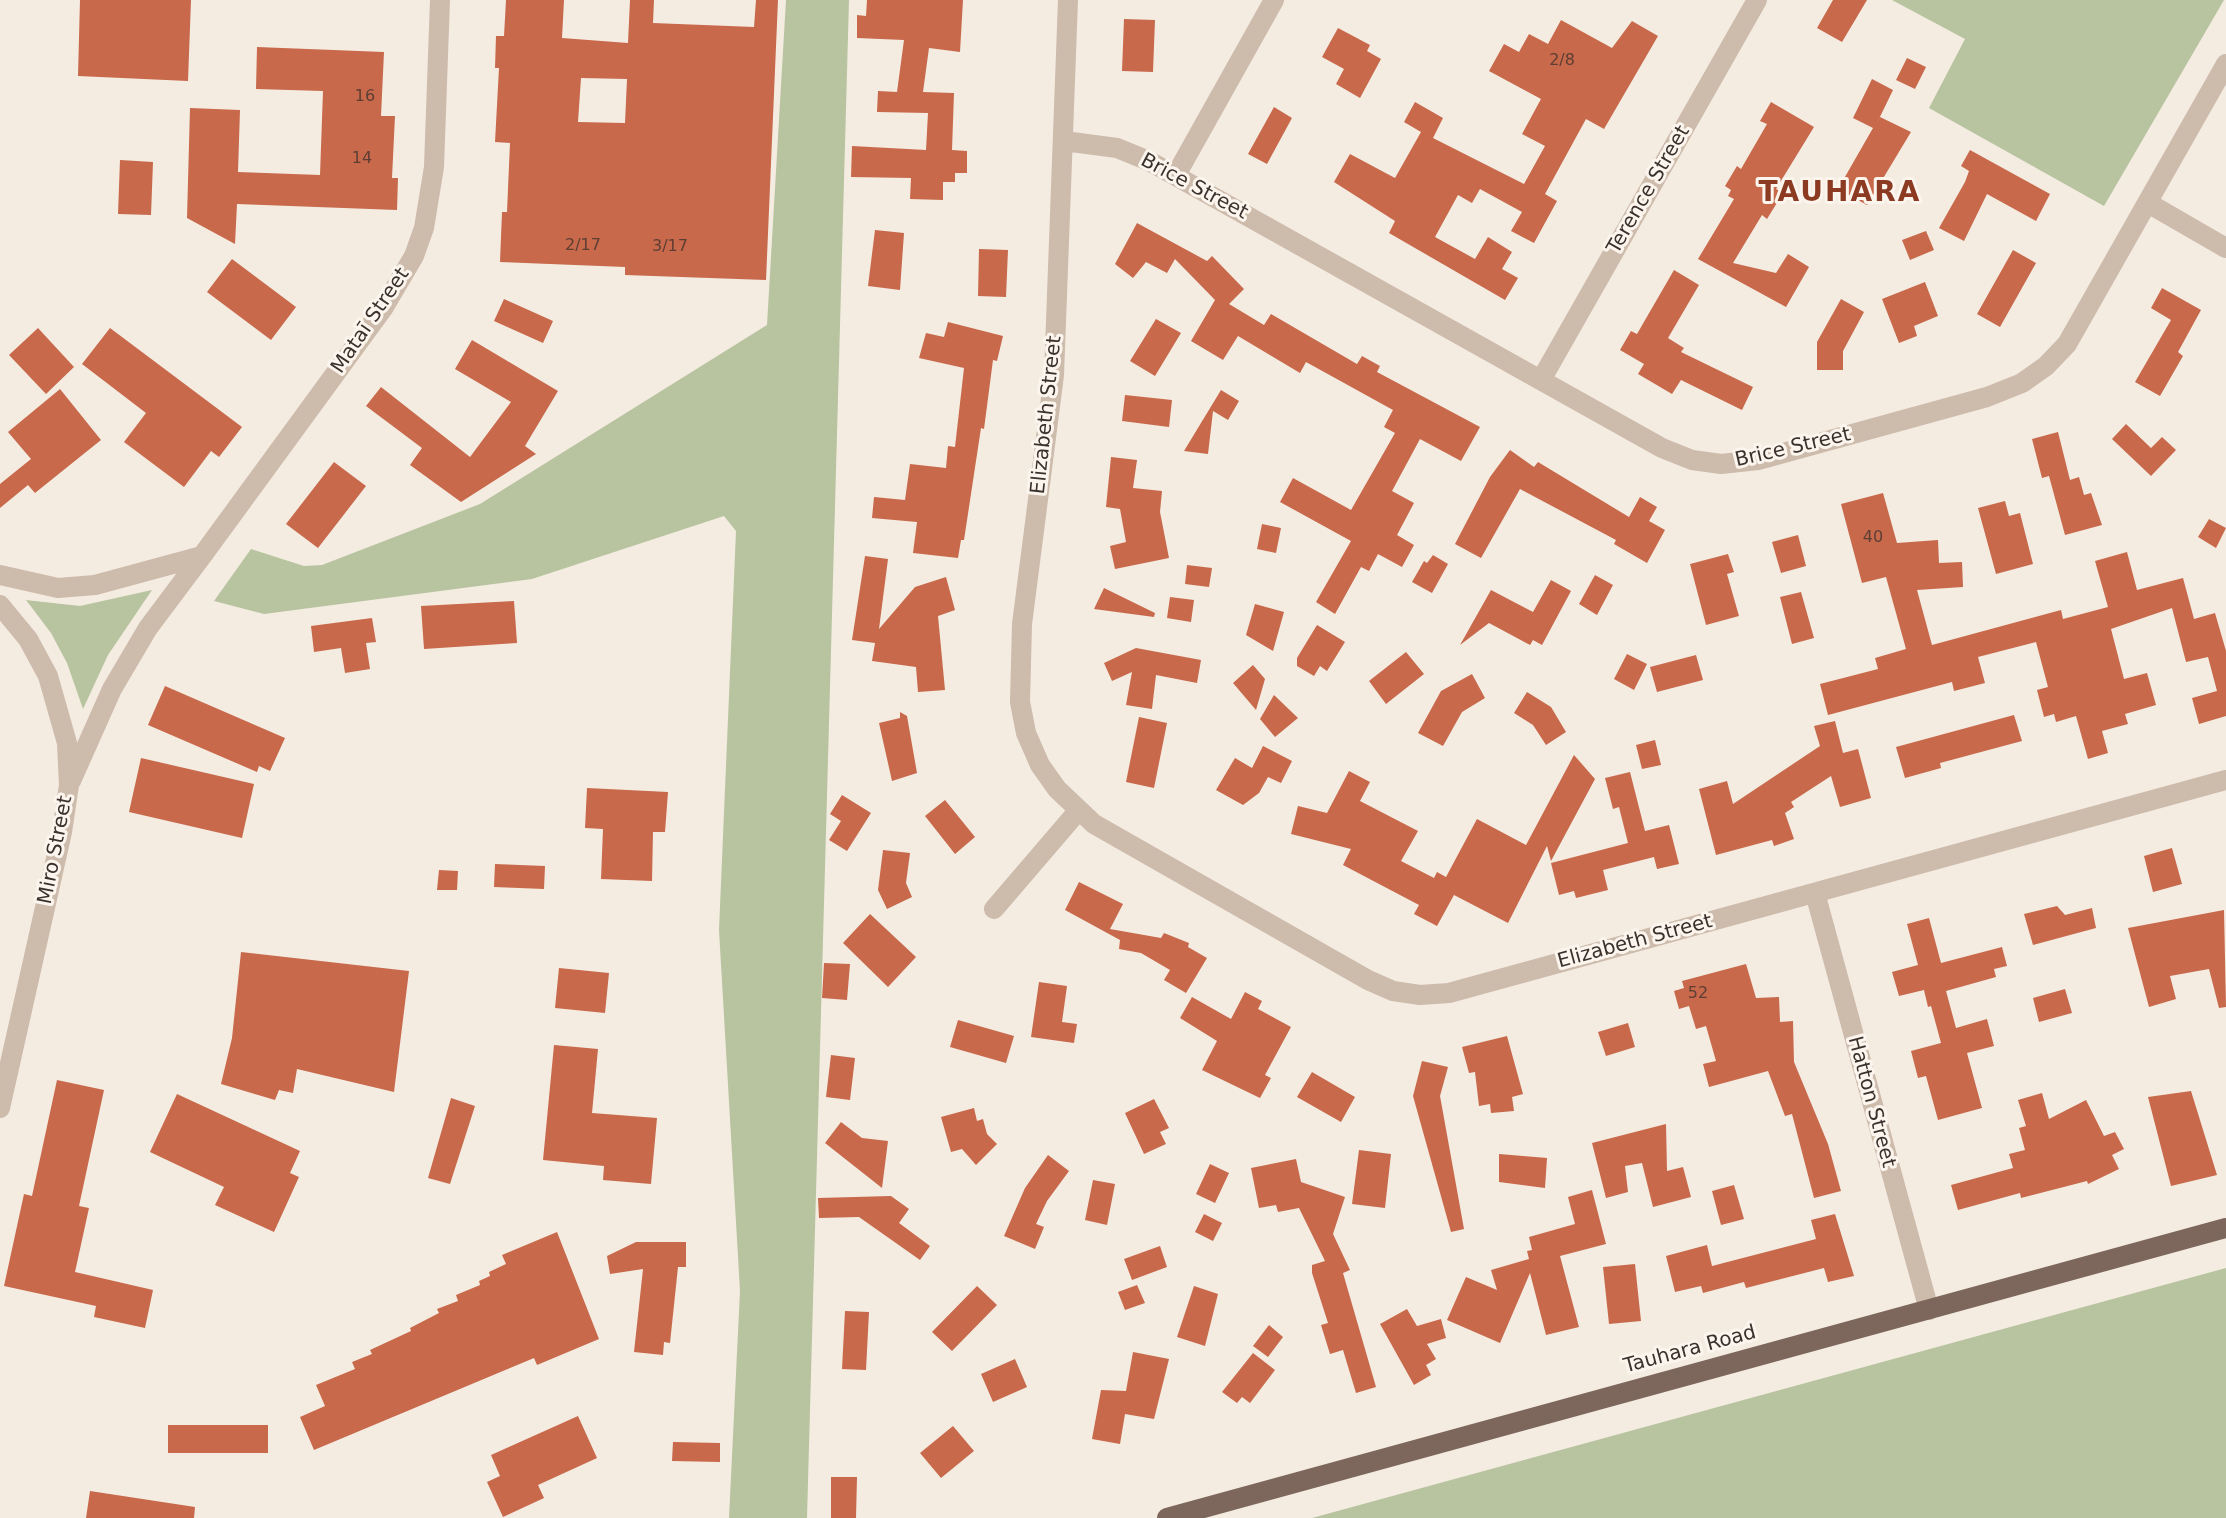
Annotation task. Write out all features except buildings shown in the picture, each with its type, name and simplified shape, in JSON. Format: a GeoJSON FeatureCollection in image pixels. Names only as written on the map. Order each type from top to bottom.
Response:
{"type":"FeatureCollection","features":[{"type":"Feature","properties":{"kind":"main road","name":"Tauhara Road"},"geometry":{"type":"LineString","coordinates":[[1167,1518],[2226,1228]]}},
{"type":"Feature","properties":{"kind":"street","name":"Mataī Street"},"geometry":{"type":"LineString","coordinates":[[69,785],[112,689],[148,628],[384,307],[414,256],[424,228],[434,167],[440,0]]}},
{"type":"Feature","properties":{"kind":"street","name":"Elizabeth Street"},"geometry":{"type":"LineString","coordinates":[[1068,0],[1054,375],[1022,624],[1020,702],[1026,733],[1040,765],[1078,811],[1113,835],[1368,980],[1393,991],[1420,995],[1449,993],[2226,780]]}},
{"type":"Feature","properties":{"kind":"street"},"geometry":{"type":"LineString","coordinates":[[1176,175],[1274,0]]}},
{"type":"Feature","properties":{"kind":"street","name":"Terence Street"},"geometry":{"type":"LineString","coordinates":[[1541,380],[1757,0]]}},
{"type":"Feature","properties":{"kind":"street","name":"Brice Street"},"geometry":{"type":"LineString","coordinates":[[1064,141],[1117,148],[1176,175],[1662,448],[1692,460],[1721,464],[1758,460],[1987,397],[2022,383],[2067,344],[2226,64]]}},
{"type":"Feature","properties":{"kind":"street"},"geometry":{"type":"LineString","coordinates":[[2148,203],[2226,248]]}},
{"type":"Feature","properties":{"kind":"street"},"geometry":{"type":"LineString","coordinates":[[0,575],[58,588],[95,585],[202,556]]}},
{"type":"Feature","properties":{"kind":"street","name":"Miro Street"},"geometry":{"type":"LineString","coordinates":[[0,605],[28,639],[48,676],[67,743],[69,785],[62,832],[0,1108]]}},
{"type":"Feature","properties":{"kind":"street"},"geometry":{"type":"LineString","coordinates":[[994,909],[1078,811]]}},
{"type":"Feature","properties":{"kind":"street","name":"Hatton Street"},"geometry":{"type":"LineString","coordinates":[[1815,893],[1929,1310]]}},
{"type":"Feature","properties":{"kind":"green space"},"geometry":{"type":"Polygon","coordinates":[[[786,0],[849,0],[807,1518],[729,1518],[740,1291],[719,930],[736,531],[724,516],[532,579],[264,614],[214,601],[251,549],[304,566],[322,565],[480,504],[767,325],[786,0]]]}},
{"type":"Feature","properties":{"kind":"green space"},"geometry":{"type":"Polygon","coordinates":[[[1892,0],[2224,0],[2104,206],[1929,108],[1965,39],[1892,0]]]}},
{"type":"Feature","properties":{"kind":"green space"},"geometry":{"type":"Polygon","coordinates":[[[152,590],[108,655],[83,709],[67,663],[51,633],[26,600],[80,606],[152,590]]]}},
{"type":"Feature","properties":{"kind":"green space"},"geometry":{"type":"Polygon","coordinates":[[[2226,1268],[2226,1518],[1312,1518],[2226,1268]]]}},
{"type":"Feature","properties":{"kind":"district","name":"TAUHARA"},"geometry":{"type":"Point","coordinates":[1840,194]}}]}
